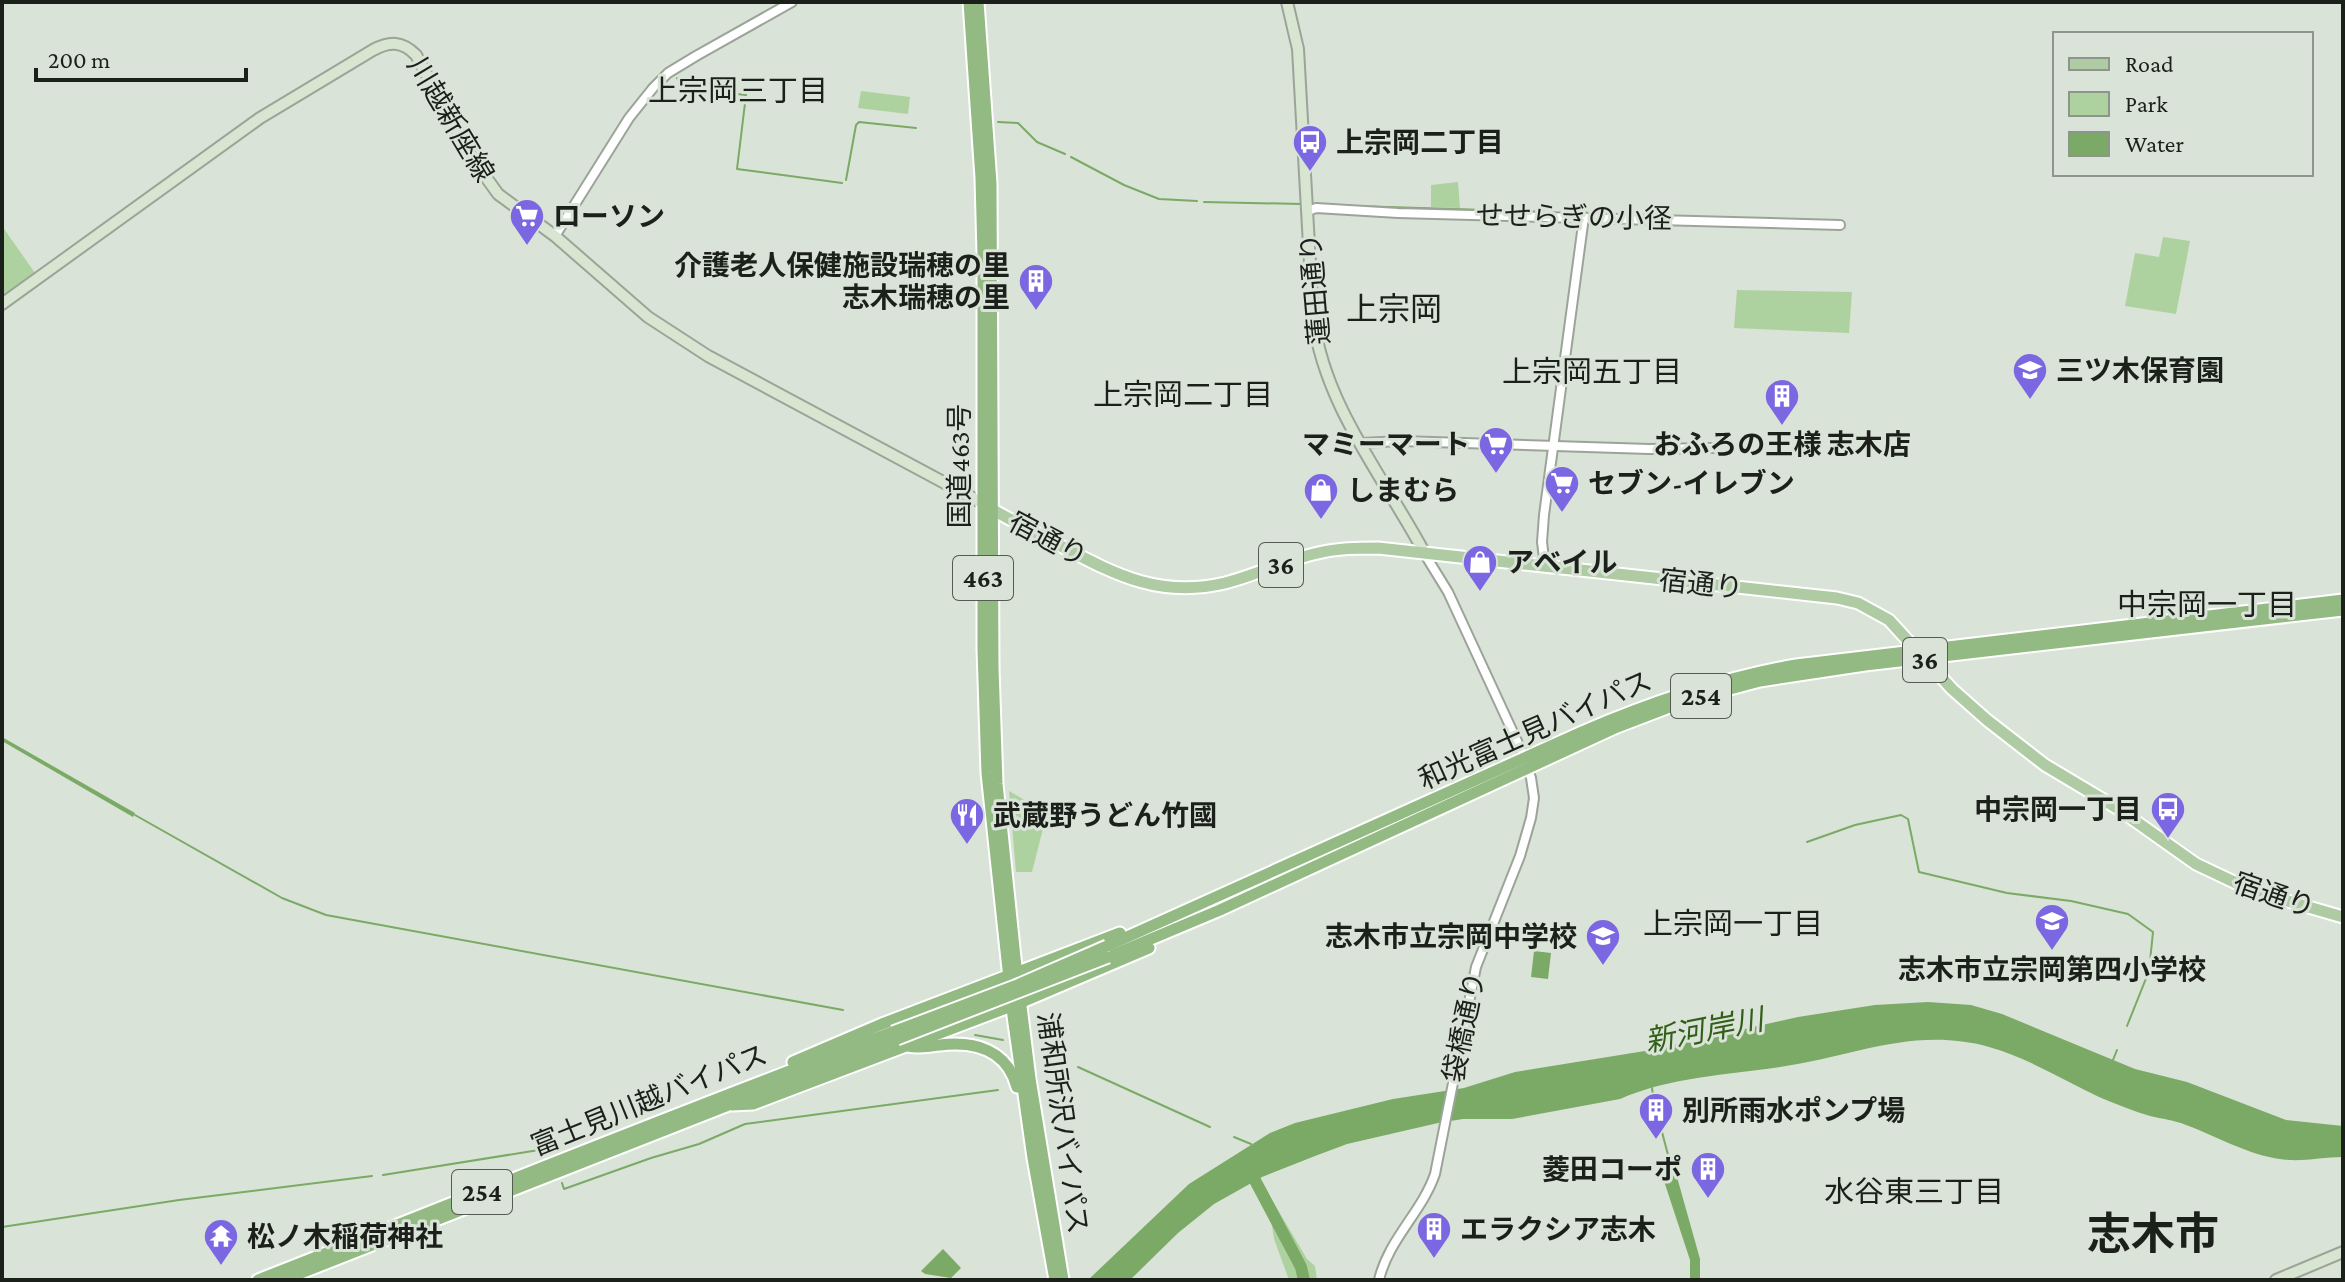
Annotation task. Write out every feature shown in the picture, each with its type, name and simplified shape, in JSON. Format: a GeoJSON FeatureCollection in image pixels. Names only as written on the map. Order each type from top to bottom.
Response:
{"type":"FeatureCollection","features":[{"type":"Feature","properties":{"kind":"highway","name":"国道463号"},"geometry":{"type":"LineString","coordinates":[[969,2],[981,178],[997,770],[1015,990]]}},
{"type":"Feature","properties":{"kind":"highway","name":"国道463号"},"geometry":{"type":"LineString","coordinates":[[978,2],[991,184],[989,507]]}},
{"type":"Feature","properties":{"kind":"highway","name":"和光富士見バイパス"},"geometry":{"type":"LineString","coordinates":[[1015,990],[1108,951],[1288,866],[1526,764],[1655,712],[1737,686],[1920,655],[2343,600]]}},
{"type":"Feature","properties":{"kind":"highway","name":"和光富士見バイパス"},"geometry":{"type":"LineString","coordinates":[[1920,655],[2343,610]]}},
{"type":"Feature","properties":{"kind":"highway","name":"和光富士見バイパス"},"geometry":{"type":"LineString","coordinates":[[1108,951],[1220,910],[1526,764]]}},
{"type":"Feature","properties":{"kind":"highway"},"geometry":{"type":"LineString","coordinates":[[1015,990],[1224,916],[1278,891],[1341,854]]}},
{"type":"Feature","properties":{"kind":"highway"},"geometry":{"type":"LineString","coordinates":[[1015,990],[1148,923],[1271,869],[1288,866]]}},
{"type":"Feature","properties":{"kind":"highway","name":"浦和所沢バイパス"},"geometry":{"type":"LineString","coordinates":[[1015,990],[1026,1114],[1055,1280]]}},
{"type":"Feature","properties":{"kind":"highway","name":"富士見川越バイパス"},"geometry":{"type":"LineString","coordinates":[[283,1280],[732,1105],[1015,990]]}},
{"type":"Feature","properties":{"kind":"highway","name":"254"},"geometry":{"type":"LineString","coordinates":[[898,1039],[1015,990]]}},
{"type":"Feature","properties":{"kind":"highway","name":"254"},"geometry":{"type":"LineString","coordinates":[[705,1102],[840,1041],[1015,990]]}},
{"type":"Feature","properties":{"kind":"highway","name":"富士見川越バイパス"},"geometry":{"type":"LineString","coordinates":[[258,1280],[594,1149],[705,1102],[898,1039]]}},
{"type":"Feature","properties":{"kind":"highway","name":"254"},"geometry":{"type":"LineString","coordinates":[[898,1039],[915,1048],[959,1044],[988,1050],[1002,1058],[1013,1074],[1026,1114]]}},
{"type":"Feature","properties":{"kind":"highway","name":"浦和所沢バイパス"},"geometry":{"type":"LineString","coordinates":[[1022,1050],[1063,1280]]}},
{"type":"Feature","properties":{"kind":"main road","name":"蓮田通り"},"geometry":{"type":"LineString","coordinates":[[1287,2],[1298,49],[1313,317],[1320,354],[1338,403],[1424,552]]}},
{"type":"Feature","properties":{"kind":"main road","name":"川越新座線"},"geometry":{"type":"LineString","coordinates":[[2,304],[260,118],[373,50],[390,43],[404,44],[416,55],[470,155],[498,194],[555,236],[633,305],[684,343],[989,507]]}},
{"type":"Feature","properties":{"kind":"main road","name":"宿通り"},"geometry":{"type":"LineString","coordinates":[[989,507],[1112,573],[1140,583],[1165,587],[1199,589],[1315,554],[1340,549],[1378,548],[1837,598],[1858,603],[1881,614],[1898,627],[1965,702],[2033,756],[2117,808],[2196,864],[2253,891],[2343,917]]}},
{"type":"Feature","properties":{"kind":"main road"},"geometry":{"type":"LineString","coordinates":[[2276,1280],[2343,1252]]}},
{"type":"Feature","properties":{"kind":"street"},"geometry":{"type":"LineString","coordinates":[[555,236],[629,118],[668,73],[792,2]]}},
{"type":"Feature","properties":{"kind":"street","name":"せせらぎの小径"},"geometry":{"type":"LineString","coordinates":[[1308,211],[1316,208],[1840,225]]}},
{"type":"Feature","properties":{"kind":"street"},"geometry":{"type":"LineString","coordinates":[[1551,567],[1542,542],[1544,515],[1557,446],[1584,217]]}},
{"type":"Feature","properties":{"kind":"street"},"geometry":{"type":"LineString","coordinates":[[1361,443],[1401,441],[1713,448]]}},
{"type":"Feature","properties":{"kind":"street","name":"袋橋通り"},"geometry":{"type":"LineString","coordinates":[[1379,1280],[1390,1252],[1431,1187],[1476,967],[1520,856],[1534,798],[1526,764],[1448,592],[1424,552]]}},
{"type":"Feature","properties":{"kind":"green space"},"geometry":{"type":"Polygon","coordinates":[[[861,91],[910,97],[908,114],[858,108],[861,91]]]}},
{"type":"Feature","properties":{"kind":"green space"},"geometry":{"type":"Polygon","coordinates":[[[1458,182],[1460,208],[1431,207],[1431,185],[1458,182]]]}},
{"type":"Feature","properties":{"kind":"green space"},"geometry":{"type":"Polygon","coordinates":[[[2,226],[35,273],[2,297],[2,226]]]}},
{"type":"Feature","properties":{"kind":"green space"},"geometry":{"type":"Polygon","coordinates":[[[2163,237],[2190,241],[2176,314],[2125,306],[2135,253],[2159,257],[2163,237]]]}},
{"type":"Feature","properties":{"kind":"green space"},"geometry":{"type":"Polygon","coordinates":[[[1737,290],[1852,292],[1849,333],[1734,328],[1737,290]]]}},
{"type":"Feature","properties":{"kind":"green space"},"geometry":{"type":"Polygon","coordinates":[[[1009,791],[1047,813],[1032,872],[1016,872],[1009,791]]]}},
{"type":"Feature","properties":{"kind":"green space"},"geometry":{"type":"Polygon","coordinates":[[[1268,1193],[1307,1259],[1315,1266],[1317,1280],[1289,1280],[1274,1239],[1271,1219],[1258,1198],[1268,1193]]]}},
{"type":"Feature","properties":{"kind":"water"},"geometry":{"type":"Polygon","coordinates":[[[2,737],[135,813],[133,817],[2,741],[2,737]]]}},
{"type":"Feature","properties":{"kind":"water"},"geometry":{"type":"Polygon","coordinates":[[[1534,951],[1551,953],[1548,979],[1531,977],[1534,951]]]}},
{"type":"Feature","properties":{"kind":"water"},"geometry":{"type":"Polygon","coordinates":[[[1928,1002],[1971,1005],[2002,1014],[2135,1069],[2187,1082],[2286,1120],[2343,1126],[2343,1157],[2295,1160],[2262,1155],[2182,1123],[2150,1116],[2099,1097],[2031,1063],[1989,1047],[1961,1041],[1909,1041],[1780,1067],[1679,1081],[1620,1099],[1512,1119],[1463,1119],[1347,1144],[1262,1177],[1214,1204],[1178,1233],[1130,1280],[1088,1280],[1189,1184],[1270,1133],[1295,1123],[1393,1099],[1464,1088],[1515,1072],[1651,1050],[1798,1017],[1875,1005],[1928,1002]]]}},
{"type":"Feature","properties":{"kind":"water"},"geometry":{"type":"Polygon","coordinates":[[[1675,1170],[1700,1259],[1700,1280],[1690,1280],[1690,1260],[1663,1178],[1668,1171],[1675,1170]]]}},
{"type":"Feature","properties":{"kind":"water"},"geometry":{"type":"Polygon","coordinates":[[[943,1249],[961,1268],[951,1278],[921,1271],[943,1249]]]}},
{"type":"Feature","properties":{"kind":"waterway"},"geometry":{"type":"LineString","coordinates":[[677,78],[684,88],[746,95],[737,169],[842,183]]}},
{"type":"Feature","properties":{"kind":"waterway"},"geometry":{"type":"LineString","coordinates":[[846,180],[859,122],[916,128]]}},
{"type":"Feature","properties":{"kind":"waterway"},"geometry":{"type":"LineString","coordinates":[[998,122],[1018,123],[1037,142],[1065,154]]}},
{"type":"Feature","properties":{"kind":"waterway"},"geometry":{"type":"LineString","coordinates":[[1071,157],[1124,185],[1159,199],[1197,201]]}},
{"type":"Feature","properties":{"kind":"waterway"},"geometry":{"type":"LineString","coordinates":[[1204,202],[1301,204]]}},
{"type":"Feature","properties":{"kind":"waterway"},"geometry":{"type":"LineString","coordinates":[[1355,206],[1546,212]]}},
{"type":"Feature","properties":{"kind":"waterway"},"geometry":{"type":"LineString","coordinates":[[135,815],[282,898],[326,915],[843,1010]]}},
{"type":"Feature","properties":{"kind":"waterway"},"geometry":{"type":"LineString","coordinates":[[1807,842],[1855,825],[1901,815],[1908,819],[1919,872],[2007,893],[2071,901],[2128,914],[2153,932],[2149,971],[2127,1026]]}},
{"type":"Feature","properties":{"kind":"waterway"},"geometry":{"type":"LineString","coordinates":[[975,1035],[1003,1040]]}},
{"type":"Feature","properties":{"kind":"waterway"},"geometry":{"type":"LineString","coordinates":[[1043,1050],[1068,1062]]}},
{"type":"Feature","properties":{"kind":"waterway"},"geometry":{"type":"LineString","coordinates":[[2113,1060],[2117,1050]]}},
{"type":"Feature","properties":{"kind":"waterway"},"geometry":{"type":"LineString","coordinates":[[1078,1067],[1210,1127]]}},
{"type":"Feature","properties":{"kind":"waterway"},"geometry":{"type":"LineString","coordinates":[[1652,1088],[1654,1102]]}},
{"type":"Feature","properties":{"kind":"waterway"},"geometry":{"type":"LineString","coordinates":[[562,1183],[564,1189],[699,1144],[745,1124],[998,1090]]}},
{"type":"Feature","properties":{"kind":"waterway"},"geometry":{"type":"LineString","coordinates":[[1658,1117],[1672,1170]]}},
{"type":"Feature","properties":{"kind":"waterway"},"geometry":{"type":"LineString","coordinates":[[1234,1137],[1251,1144]]}},
{"type":"Feature","properties":{"kind":"waterway"},"geometry":{"type":"LineString","coordinates":[[383,1175],[545,1149]]}},
{"type":"Feature","properties":{"kind":"waterway"},"geometry":{"type":"LineString","coordinates":[[1249,1169],[1301,1267],[1304,1280]]}},
{"type":"Feature","properties":{"kind":"waterway"},"geometry":{"type":"LineString","coordinates":[[2,1227],[179,1200],[372,1176]]}},
{"type":"Feature","properties":{"kind":"place","name":"上宗岡二丁目"},"geometry":{"type":"Point","coordinates":[1310,173]}},
{"type":"Feature","properties":{"kind":"place","name":"ローソン"},"geometry":{"type":"Point","coordinates":[527,247]}},
{"type":"Feature","properties":{"kind":"place","name":"介護老人保健施設瑞穂の里 志木瑞穂の里"},"geometry":{"type":"Point","coordinates":[1036,312]}},
{"type":"Feature","properties":{"kind":"place","name":"三ツ木保育園"},"geometry":{"type":"Point","coordinates":[2030,401]}},
{"type":"Feature","properties":{"kind":"place","name":"おふろの王様 志木店"},"geometry":{"type":"Point","coordinates":[1782,427]}},
{"type":"Feature","properties":{"kind":"place","name":"マミーマート"},"geometry":{"type":"Point","coordinates":[1496,475]}},
{"type":"Feature","properties":{"kind":"place","name":"セブン-イレブン"},"geometry":{"type":"Point","coordinates":[1562,514]}},
{"type":"Feature","properties":{"kind":"place","name":"しまむら"},"geometry":{"type":"Point","coordinates":[1321,521]}},
{"type":"Feature","properties":{"kind":"place","name":"アベイル"},"geometry":{"type":"Point","coordinates":[1480,593]}},
{"type":"Feature","properties":{"kind":"place","name":"中宗岡一丁目"},"geometry":{"type":"Point","coordinates":[2168,840]}},
{"type":"Feature","properties":{"kind":"place","name":"武蔵野うどん竹國"},"geometry":{"type":"Point","coordinates":[967,846]}},
{"type":"Feature","properties":{"kind":"place","name":"志木市立宗岡第四小学校"},"geometry":{"type":"Point","coordinates":[2052,952]}},
{"type":"Feature","properties":{"kind":"place","name":"志木市立宗岡中学校"},"geometry":{"type":"Point","coordinates":[1603,967]}},
{"type":"Feature","properties":{"kind":"place","name":"別所雨水ポンプ場"},"geometry":{"type":"Point","coordinates":[1656,1141]}},
{"type":"Feature","properties":{"kind":"place","name":"菱田コーポ"},"geometry":{"type":"Point","coordinates":[1708,1200]}},
{"type":"Feature","properties":{"kind":"place","name":"エラクシア志木"},"geometry":{"type":"Point","coordinates":[1434,1260]}},
{"type":"Feature","properties":{"kind":"place","name":"松ノ木稲荷神社"},"geometry":{"type":"Point","coordinates":[221,1267]}},
{"type":"Feature","properties":{"kind":"district","name":"上宗岡三丁目"},"geometry":{"type":"Point","coordinates":[738,90]}},
{"type":"Feature","properties":{"kind":"district","name":"上宗岡"},"geometry":{"type":"Point","coordinates":[1394,309]}},
{"type":"Feature","properties":{"kind":"district","name":"上宗岡五丁目"},"geometry":{"type":"Point","coordinates":[1592,371]}},
{"type":"Feature","properties":{"kind":"district","name":"上宗岡二丁目"},"geometry":{"type":"Point","coordinates":[1183,394]}},
{"type":"Feature","properties":{"kind":"district","name":"中宗岡一丁目"},"geometry":{"type":"Point","coordinates":[2207,604]}},
{"type":"Feature","properties":{"kind":"district","name":"上宗岡一丁目"},"geometry":{"type":"Point","coordinates":[1733,923]}},
{"type":"Feature","properties":{"kind":"district","name":"水谷東三丁目"},"geometry":{"type":"Point","coordinates":[1914,1191]}},
{"type":"Feature","properties":{"kind":"district","name":"志木市"},"geometry":{"type":"Point","coordinates":[2153,1234]}},
{"type":"Feature","properties":{"kind":"water label","name":"新河岸川"},"geometry":{"type":"Point","coordinates":[1704,1030]}}]}
